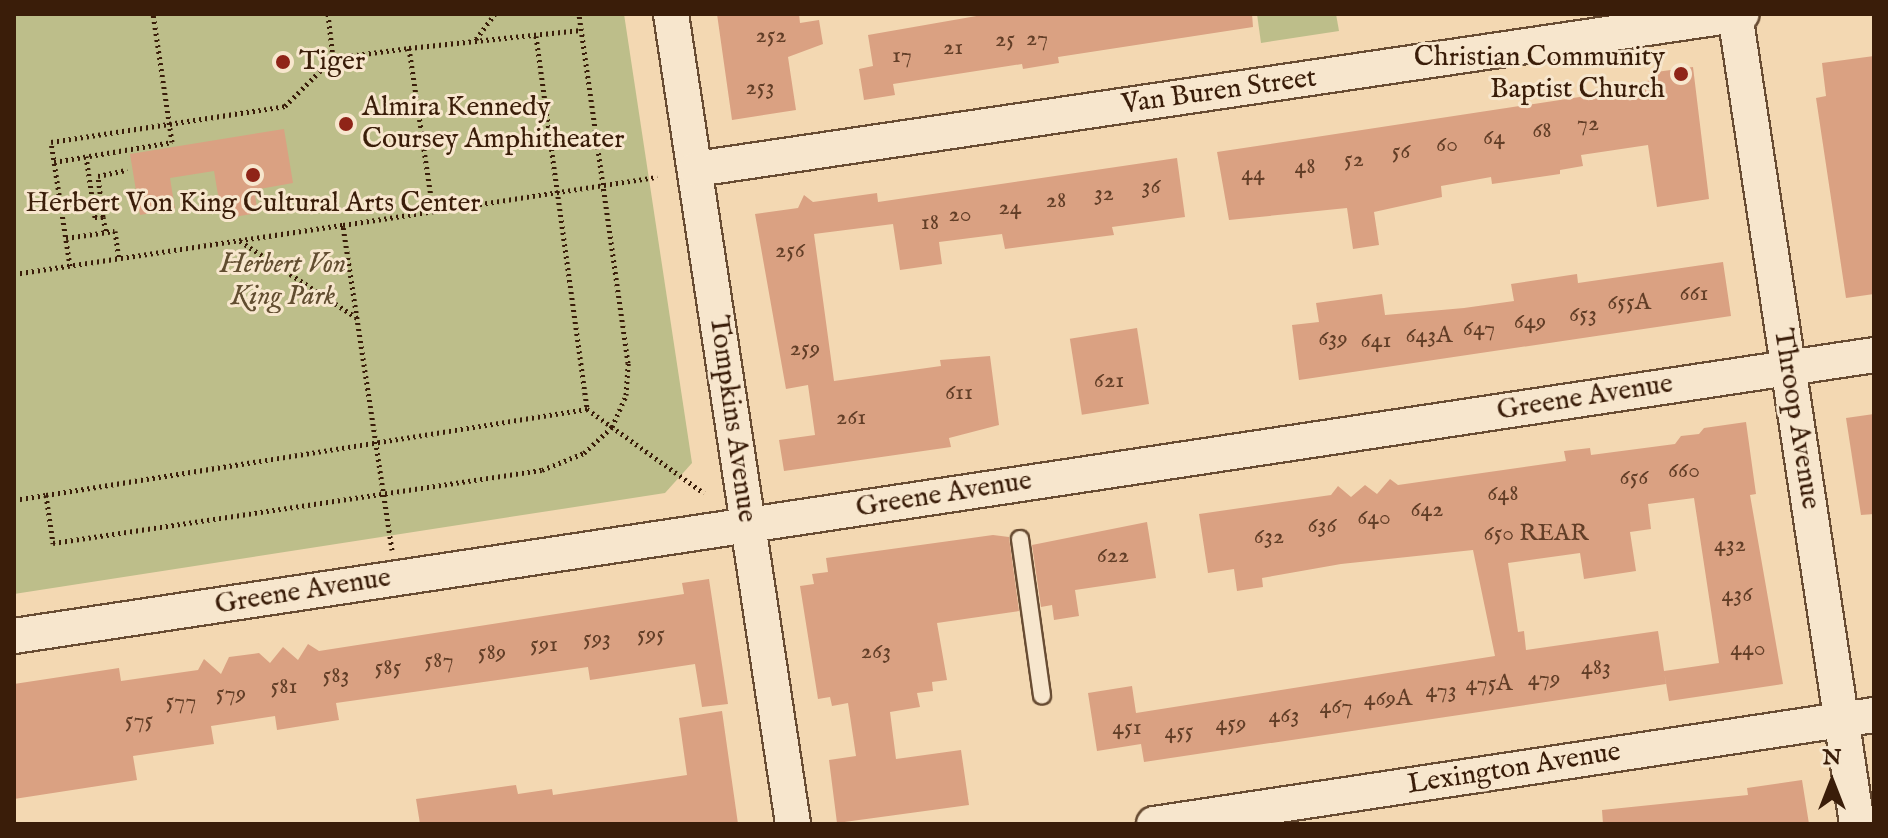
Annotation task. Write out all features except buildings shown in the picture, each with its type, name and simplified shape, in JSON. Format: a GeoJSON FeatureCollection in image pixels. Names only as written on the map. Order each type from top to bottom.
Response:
{"type":"FeatureCollection","features":[{"type":"Feature","properties":{"kind":"street","name":"Tompkins Avenue"},"geometry":{"type":"LineString","coordinates":[[671,14],[793,824]]}},
{"type":"Feature","properties":{"kind":"street","name":"Van Buren Street"},"geometry":{"type":"LineString","coordinates":[[696,169],[1737,14]]}},
{"type":"Feature","properties":{"kind":"street","name":"Throop Avenue"},"geometry":{"type":"LineString","coordinates":[[1737,14],[1788,368],[1858,718],[1857,824]]}},
{"type":"Feature","properties":{"kind":"street","name":"Greene Avenue"},"geometry":{"type":"LineString","coordinates":[[14,636],[1874,355]]}},
{"type":"Feature","properties":{"kind":"street","name":"Lexington Avenue"},"geometry":{"type":"LineString","coordinates":[[1154,824],[1858,718]]}},
{"type":"Feature","properties":{"kind":"lane"},"geometry":{"type":"LineString","coordinates":[[1020,539],[1042,695]]}},
{"type":"Feature","properties":{"kind":"path"},"geometry":{"type":"LineString","coordinates":[[54,162],[172,142],[153,14]]}},
{"type":"Feature","properties":{"kind":"path"},"geometry":{"type":"LineString","coordinates":[[328,14],[333,58]]}},
{"type":"Feature","properties":{"kind":"path"},"geometry":{"type":"LineString","coordinates":[[476,39],[495,14]]}},
{"type":"Feature","properties":{"kind":"path"},"geometry":{"type":"LineString","coordinates":[[46,495],[53,543],[542,470],[584,453],[612,427],[626,395],[628,363],[579,14]]}},
{"type":"Feature","properties":{"kind":"path"},"geometry":{"type":"LineString","coordinates":[[70,266],[51,142],[285,106],[333,58],[476,39],[483,43],[581,30]]}},
{"type":"Feature","properties":{"kind":"path"},"geometry":{"type":"LineString","coordinates":[[536,36],[560,192],[587,409]]}},
{"type":"Feature","properties":{"kind":"path"},"geometry":{"type":"LineString","coordinates":[[409,48],[433,211]]}},
{"type":"Feature","properties":{"kind":"path"},"geometry":{"type":"LineString","coordinates":[[86,156],[95,217],[103,217]]}},
{"type":"Feature","properties":{"kind":"path"},"geometry":{"type":"LineString","coordinates":[[106,232],[98,176],[127,170]]}},
{"type":"Feature","properties":{"kind":"path"},"geometry":{"type":"LineString","coordinates":[[14,274],[657,177]]}},
{"type":"Feature","properties":{"kind":"path"},"geometry":{"type":"LineString","coordinates":[[343,225],[396,578]]}},
{"type":"Feature","properties":{"kind":"path"},"geometry":{"type":"LineString","coordinates":[[66,238],[115,231],[119,258]]}},
{"type":"Feature","properties":{"kind":"path"},"geometry":{"type":"LineString","coordinates":[[239,240],[357,318]]}},
{"type":"Feature","properties":{"kind":"path"},"geometry":{"type":"LineString","coordinates":[[14,500],[587,409],[704,493]]}},
{"type":"Feature","properties":{"kind":"green space","name":"Herbert Von King Park"},"geometry":{"type":"Polygon","coordinates":[[[14,14],[624,14],[692,463],[665,493],[14,594],[14,14]]]}},
{"type":"Feature","properties":{"kind":"green space"},"geometry":{"type":"Polygon","coordinates":[[[1257,14],[1336,14],[1339,31],[1261,43],[1257,14]]]}},
{"type":"Feature","properties":{"kind":"place","name":"Tiger"},"geometry":{"type":"Point","coordinates":[283,62]}},
{"type":"Feature","properties":{"kind":"place","name":"Christian Community Baptist Church"},"geometry":{"type":"Point","coordinates":[1681,74]}},
{"type":"Feature","properties":{"kind":"place","name":"Almira Kennedy Coursey Amphitheater"},"geometry":{"type":"Point","coordinates":[346,124]}},
{"type":"Feature","properties":{"kind":"place","name":"Herbert Von King Cultural Arts Center"},"geometry":{"type":"Point","coordinates":[253,175]}}]}
